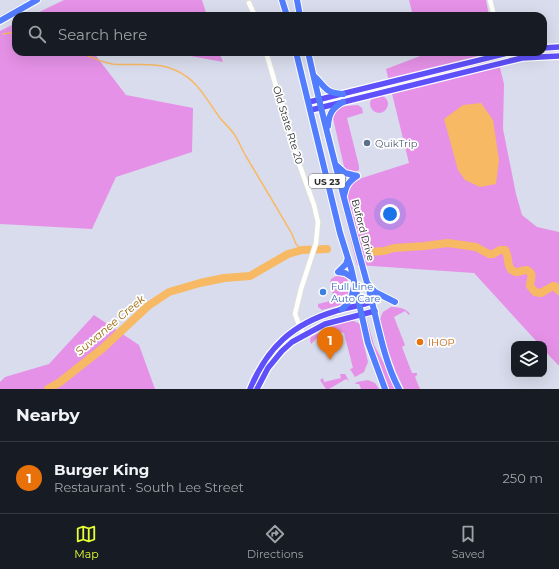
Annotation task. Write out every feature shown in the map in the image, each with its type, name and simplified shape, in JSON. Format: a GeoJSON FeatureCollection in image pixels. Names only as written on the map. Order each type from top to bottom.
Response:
{"type":"FeatureCollection","features":[{"type":"Feature","properties":{"kind":"highway"},"geometry":{"type":"LineString","coordinates":[[16,12],[37,0]]}},
{"type":"Feature","properties":{"kind":"highway"},"geometry":{"type":"LineString","coordinates":[[282,0],[286,12]]}},
{"type":"Feature","properties":{"kind":"highway"},"geometry":{"type":"LineString","coordinates":[[297,0],[299,12]]}},
{"type":"Feature","properties":{"kind":"highway"},"geometry":{"type":"LineString","coordinates":[[0,21],[12,14]]}},
{"type":"Feature","properties":{"kind":"highway","name":"US 23"},"geometry":{"type":"LineString","coordinates":[[297,56],[334,210],[354,280],[368,343],[372,358],[385,389]]}},
{"type":"Feature","properties":{"kind":"highway","name":"Buford Drive"},"geometry":{"type":"LineString","coordinates":[[309,56],[335,165],[372,302],[390,366],[399,389]]}},
{"type":"Feature","properties":{"kind":"highway"},"geometry":{"type":"LineString","coordinates":[[313,76],[324,89],[332,93],[343,94]]}},
{"type":"Feature","properties":{"kind":"highway"},"geometry":{"type":"LineString","coordinates":[[328,136],[328,118],[336,106],[343,102]]}},
{"type":"Feature","properties":{"kind":"highway"},"geometry":{"type":"LineString","coordinates":[[335,165],[345,173],[357,176],[346,186],[344,198]]}},
{"type":"Feature","properties":{"kind":"highway"},"geometry":{"type":"LineString","coordinates":[[342,309],[352,297],[354,280],[343,273],[338,272],[346,264],[348,258]]}},
{"type":"Feature","properties":{"kind":"highway"},"geometry":{"type":"LineString","coordinates":[[367,283],[375,292],[395,302]]}},
{"type":"Feature","properties":{"kind":"main road"},"geometry":{"type":"LineString","coordinates":[[547,48],[559,47]]}},
{"type":"Feature","properties":{"kind":"main road"},"geometry":{"type":"LineString","coordinates":[[309,102],[493,56]]}},
{"type":"Feature","properties":{"kind":"main road"},"geometry":{"type":"LineString","coordinates":[[310,110],[522,58],[559,56]]}},
{"type":"Feature","properties":{"kind":"main road"},"geometry":{"type":"LineString","coordinates":[[250,389],[265,359],[279,342],[288,334],[322,315],[372,302]]}},
{"type":"Feature","properties":{"kind":"main road"},"geometry":{"type":"LineString","coordinates":[[257,389],[268,368],[282,351],[292,342],[325,324],[375,311]]}},
{"type":"Feature","properties":{"kind":"street"},"geometry":{"type":"LineString","coordinates":[[490,0],[493,12]]}},
{"type":"Feature","properties":{"kind":"street"},"geometry":{"type":"LineString","coordinates":[[249,3],[253,12]]}},
{"type":"Feature","properties":{"kind":"street","name":"Old State Rte 20"},"geometry":{"type":"LineString","coordinates":[[267,56],[297,158],[314,205],[318,222],[316,243],[300,288],[295,314],[303,335]]}},
{"type":"Feature","properties":{"kind":"street"},"geometry":{"type":"LineString","coordinates":[[504,56],[505,62]]}},
{"type":"Feature","properties":{"kind":"shaded area"},"geometry":{"type":"Polygon","coordinates":[[[64,0],[202,0],[206,12],[39,12],[64,0]]]}},
{"type":"Feature","properties":{"kind":"shaded area"},"geometry":{"type":"Polygon","coordinates":[[[409,0],[486,0],[488,12],[412,12],[409,0]]]}},
{"type":"Feature","properties":{"kind":"shaded area"},"geometry":{"type":"Polygon","coordinates":[[[12,25],[12,56],[96,56],[126,95],[193,108],[192,152],[116,177],[92,229],[0,224],[0,31],[12,25]]]}},
{"type":"Feature","properties":{"kind":"shaded area"},"geometry":{"type":"Polygon","coordinates":[[[191,56],[221,56],[223,62],[191,56]]]}},
{"type":"Feature","properties":{"kind":"shaded area"},"geometry":{"type":"Polygon","coordinates":[[[420,56],[497,56],[504,84],[503,129],[516,194],[522,215],[537,227],[559,232],[559,366],[547,353],[547,341],[536,341],[474,273],[357,265],[337,186],[409,163],[386,69],[420,56]]]}},
{"type":"Feature","properties":{"kind":"shaded area"},"geometry":{"type":"Polygon","coordinates":[[[379,95],[385,98],[388,104],[385,110],[379,113],[373,110],[370,104],[373,98],[379,95]]]}},
{"type":"Feature","properties":{"kind":"shaded area"},"geometry":{"type":"Polygon","coordinates":[[[481,103],[493,120],[499,160],[496,184],[480,187],[465,180],[458,170],[444,119],[463,105],[481,103]]]}},
{"type":"Feature","properties":{"kind":"shaded area"},"geometry":{"type":"Polygon","coordinates":[[[358,105],[362,108],[363,113],[347,118],[359,166],[359,170],[354,173],[345,171],[333,118],[334,114],[339,108],[358,105]]]}},
{"type":"Feature","properties":{"kind":"shaded area"},"geometry":{"type":"Polygon","coordinates":[[[343,275],[347,277],[350,295],[344,304],[322,310],[318,307],[318,304],[334,300],[330,282],[331,280],[335,277],[343,275]]]}},
{"type":"Feature","properties":{"kind":"shaded area"},"geometry":{"type":"Polygon","coordinates":[[[391,307],[404,309],[410,314],[409,315],[405,311],[394,317],[405,345],[402,347],[412,373],[417,373],[415,377],[420,389],[404,389],[388,350],[380,319],[383,312],[391,307]]]}},
{"type":"Feature","properties":{"kind":"shaded area"},"geometry":{"type":"Polygon","coordinates":[[[94,315],[139,345],[155,389],[0,389],[0,382],[5,377],[49,364],[94,315]]]}},
{"type":"Feature","properties":{"kind":"shaded area"},"geometry":{"type":"Polygon","coordinates":[[[367,320],[374,345],[386,367],[395,389],[388,389],[374,352],[367,320]]]}},
{"type":"Feature","properties":{"kind":"shaded area"},"geometry":{"type":"Polygon","coordinates":[[[348,321],[354,321],[360,324],[368,362],[364,372],[355,377],[350,369],[353,368],[344,333],[341,332],[317,338],[311,344],[310,340],[311,337],[330,327],[348,321]]]}},
{"type":"Feature","properties":{"kind":"shaded area"},"geometry":{"type":"Polygon","coordinates":[[[340,374],[345,374],[349,381],[346,379],[329,389],[326,389],[320,380],[323,378],[324,382],[341,378],[340,374]]]}},
{"type":"Feature","properties":{"kind":"shaded area"},"geometry":{"type":"Polygon","coordinates":[[[368,380],[375,383],[379,389],[361,389],[359,384],[355,384],[357,382],[368,380]]]}},
{"type":"Feature","properties":{"kind":"waterway"},"geometry":{"type":"LineString","coordinates":[[3,34],[12,33]]}},
{"type":"Feature","properties":{"kind":"waterway"},"geometry":{"type":"LineString","coordinates":[[88,56],[112,64],[167,67],[190,79],[236,137],[245,155],[292,234],[296,244],[302,250]]}},
{"type":"Feature","properties":{"kind":"waterway","name":"Suwanee Creek"},"geometry":{"type":"LineString","coordinates":[[370,252],[384,251],[394,248],[448,243],[476,247],[489,254],[493,254],[500,250],[505,250],[509,266],[513,271],[517,272],[527,270],[531,273],[532,277],[530,286],[535,292],[541,293],[553,286],[555,286],[559,291]]}},
{"type":"Feature","properties":{"kind":"waterway","name":"Suwanee Creek"},"geometry":{"type":"LineString","coordinates":[[48,389],[60,382],[103,348],[148,306],[169,292],[224,278],[250,276],[288,254],[302,250],[327,249]]}},
{"type":"Feature","properties":{"kind":"place","name":"QuikTrip"},"geometry":{"type":"Point","coordinates":[367,143]}},
{"type":"Feature","properties":{"kind":"place","name":"Full Line Auto Care"},"geometry":{"type":"Point","coordinates":[323,292]}},
{"type":"Feature","properties":{"kind":"place","name":"IHOP"},"geometry":{"type":"Point","coordinates":[420,342]}},
{"type":"Feature","properties":{"kind":"place","name":"Burger King"},"geometry":{"type":"Point","coordinates":[330,360]}}]}
